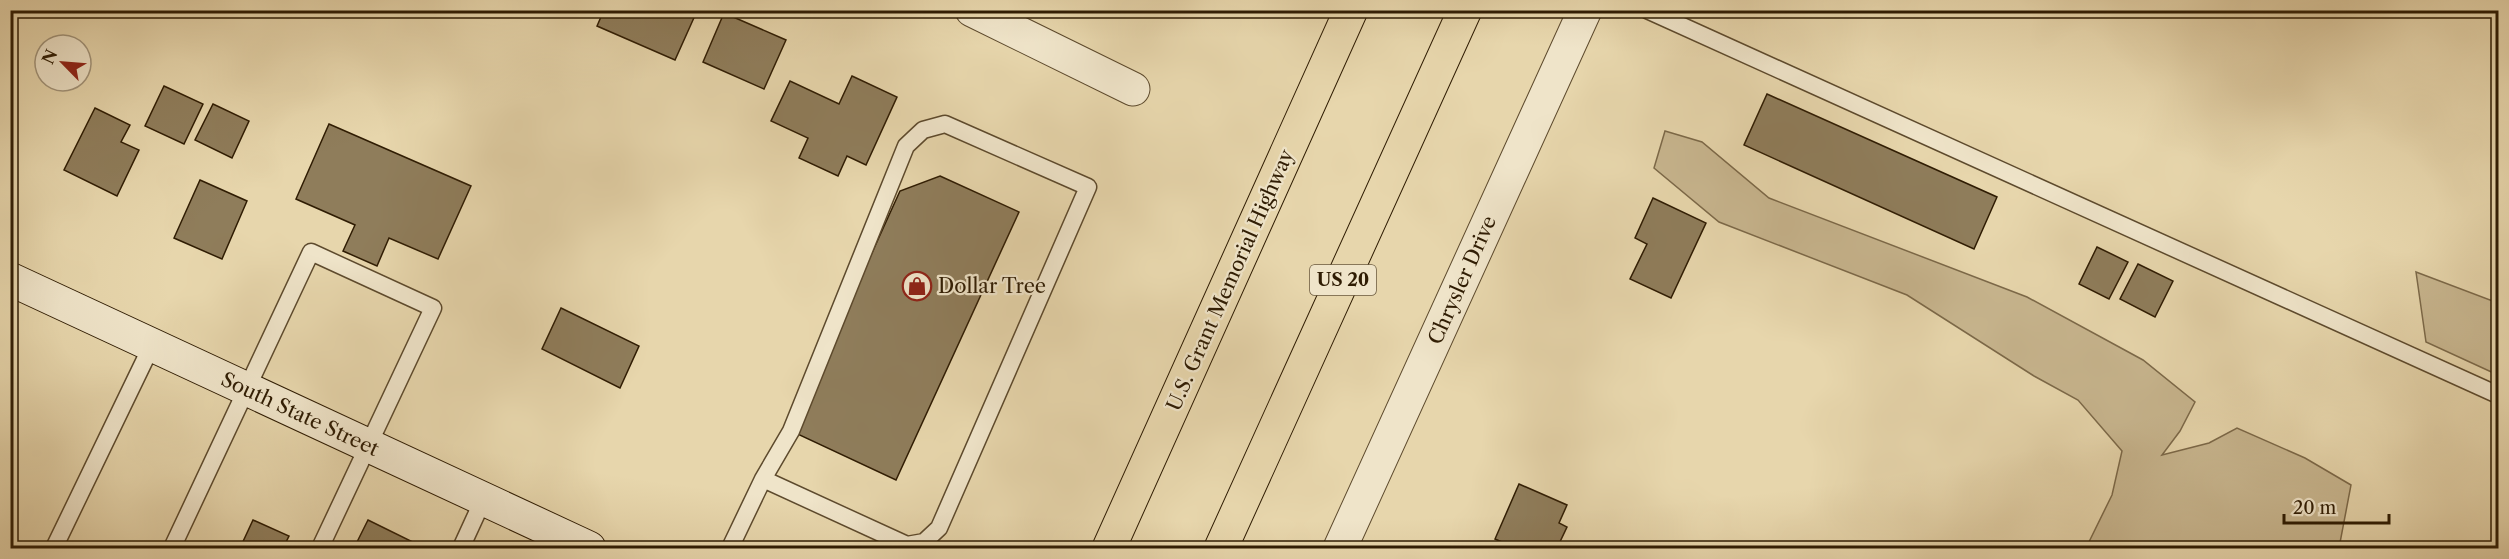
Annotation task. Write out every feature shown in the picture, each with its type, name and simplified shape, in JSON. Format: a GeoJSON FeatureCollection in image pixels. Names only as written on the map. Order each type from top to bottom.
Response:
{"type":"FeatureCollection","features":[{"type":"Feature","properties":{"kind":"main road","name":"U.S. Grant Memorial Highway"},"geometry":{"type":"LineString","coordinates":[[1109,549],[1351,10]]}},
{"type":"Feature","properties":{"kind":"main road","name":"US 20"},"geometry":{"type":"LineString","coordinates":[[1221,549],[1465,10]]}},
{"type":"Feature","properties":{"kind":"street"},"geometry":{"type":"LineString","coordinates":[[972,10],[1133,89]]}},
{"type":"Feature","properties":{"kind":"street","name":"Chrysler Drive"},"geometry":{"type":"LineString","coordinates":[[1340,549],[1585,10]]}},
{"type":"Feature","properties":{"kind":"street","name":"South State Street"},"geometry":{"type":"LineString","coordinates":[[10,279],[589,549]]}},
{"type":"Feature","properties":{"kind":"lane"},"geometry":{"type":"LineString","coordinates":[[1647,10],[2499,395]]}},
{"type":"Feature","properties":{"kind":"lane"},"geometry":{"type":"LineString","coordinates":[[730,549],[763,479],[790,431],[906,146],[923,130],[945,124],[1088,188],[939,528],[924,543],[907,545],[763,479]]}},
{"type":"Feature","properties":{"kind":"lane"},"geometry":{"type":"LineString","coordinates":[[172,549],[311,252],[433,308],[370,447],[320,549]]}},
{"type":"Feature","properties":{"kind":"lane"},"geometry":{"type":"LineString","coordinates":[[54,549],[152,345]]}},
{"type":"Feature","properties":{"kind":"lane"},"geometry":{"type":"LineString","coordinates":[[461,549],[483,500]]}},
{"type":"Feature","properties":{"kind":"shaded area"},"geometry":{"type":"Polygon","coordinates":[[[1665,131],[1702,142],[1769,198],[2027,297],[2143,360],[2195,402],[2180,431],[2162,455],[2209,443],[2237,428],[2305,458],[2351,485],[2339,548],[2086,548],[2112,495],[2122,451],[2078,400],[2034,376],[1907,295],[1719,222],[1654,168],[1665,131]]]}},
{"type":"Feature","properties":{"kind":"shaded area"},"geometry":{"type":"Polygon","coordinates":[[[2416,272],[2498,303],[2498,375],[2426,342],[2416,272]]]}},
{"type":"Feature","properties":{"kind":"building"},"geometry":{"type":"Polygon","coordinates":[[[604,10],[697,11],[675,60],[597,26],[604,10]]]}},
{"type":"Feature","properties":{"kind":"building"},"geometry":{"type":"Polygon","coordinates":[[[724,13],[786,40],[764,89],[703,62],[724,13]]]}},
{"type":"Feature","properties":{"kind":"building"},"geometry":{"type":"Polygon","coordinates":[[[852,76],[897,97],[866,165],[847,156],[838,176],[799,158],[808,138],[771,121],[790,81],[839,104],[852,76]]]}},
{"type":"Feature","properties":{"kind":"building"},"geometry":{"type":"Polygon","coordinates":[[[164,86],[203,104],[184,144],[145,126],[164,86]]]}},
{"type":"Feature","properties":{"kind":"building"},"geometry":{"type":"Polygon","coordinates":[[[1767,94],[1997,197],[1974,249],[1744,145],[1767,94]]]}},
{"type":"Feature","properties":{"kind":"building"},"geometry":{"type":"Polygon","coordinates":[[[213,104],[249,121],[232,158],[195,140],[213,104]]]}},
{"type":"Feature","properties":{"kind":"building"},"geometry":{"type":"Polygon","coordinates":[[[95,108],[130,125],[121,142],[139,150],[117,196],[64,170],[95,108]]]}},
{"type":"Feature","properties":{"kind":"building"},"geometry":{"type":"Polygon","coordinates":[[[329,124],[471,186],[438,259],[389,238],[377,266],[343,251],[355,225],[296,199],[329,124]]]}},
{"type":"Feature","properties":{"kind":"building"},"geometry":{"type":"Polygon","coordinates":[[[940,176],[1019,212],[896,480],[791,431],[900,191],[940,176]]]}},
{"type":"Feature","properties":{"kind":"building"},"geometry":{"type":"Polygon","coordinates":[[[200,180],[247,201],[222,259],[174,238],[200,180]]]}},
{"type":"Feature","properties":{"kind":"building"},"geometry":{"type":"Polygon","coordinates":[[[1653,198],[1706,223],[1671,298],[1630,279],[1647,244],[1635,238],[1653,198]]]}},
{"type":"Feature","properties":{"kind":"building"},"geometry":{"type":"Polygon","coordinates":[[[2097,247],[2128,262],[2109,299],[2079,284],[2097,247]]]}},
{"type":"Feature","properties":{"kind":"building"},"geometry":{"type":"Polygon","coordinates":[[[2138,264],[2173,281],[2155,317],[2120,299],[2138,264]]]}},
{"type":"Feature","properties":{"kind":"building"},"geometry":{"type":"Polygon","coordinates":[[[561,308],[639,346],[620,388],[542,349],[561,308]]]}},
{"type":"Feature","properties":{"kind":"building"},"geometry":{"type":"Polygon","coordinates":[[[1519,484],[1567,505],[1559,523],[1567,527],[1557,548],[1516,548],[1495,539],[1519,484]]]}},
{"type":"Feature","properties":{"kind":"building"},"geometry":{"type":"Polygon","coordinates":[[[253,520],[289,536],[283,548],[240,548],[253,520]]]}},
{"type":"Feature","properties":{"kind":"building"},"geometry":{"type":"Polygon","coordinates":[[[368,520],[421,546],[420,548],[354,548],[368,520]]]}},
{"type":"Feature","properties":{"kind":"place","name":"Dollar Tree"},"geometry":{"type":"Point","coordinates":[917,286]}}]}
